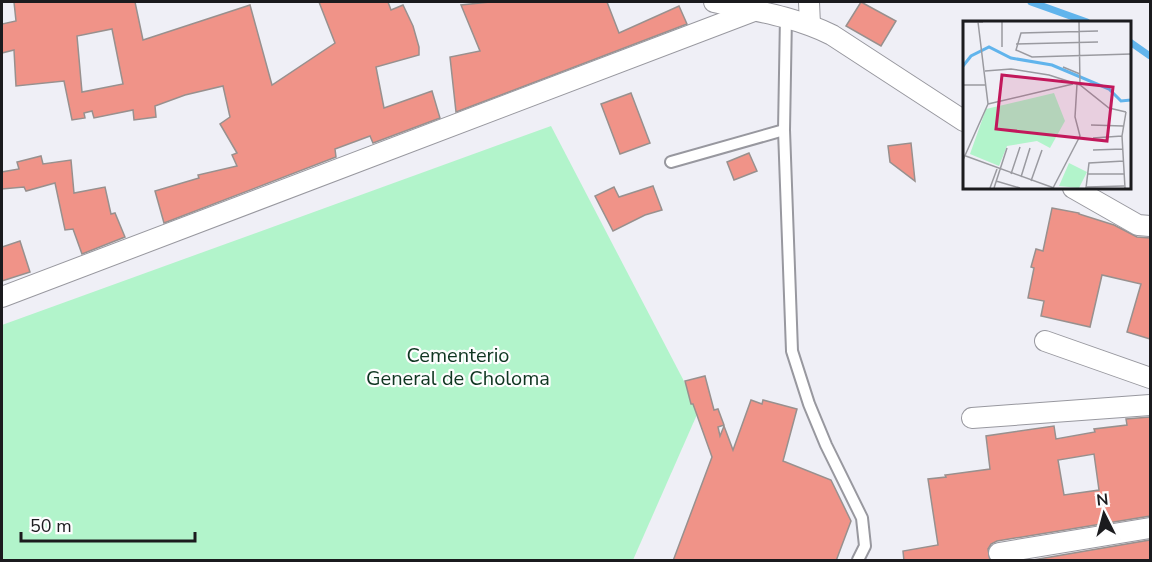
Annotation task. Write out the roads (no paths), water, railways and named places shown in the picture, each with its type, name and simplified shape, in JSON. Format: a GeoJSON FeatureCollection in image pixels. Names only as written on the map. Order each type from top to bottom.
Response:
{"type":"FeatureCollection","features":[{"type":"Feature","properties":{"kind":"street"},"geometry":{"type":"LineString","coordinates":[[714,2],[786,16],[832,35],[963,120]]}},
{"type":"Feature","properties":{"kind":"street"},"geometry":{"type":"LineString","coordinates":[[808,2],[810,25]]}},
{"type":"Feature","properties":{"kind":"street"},"geometry":{"type":"LineString","coordinates":[[2,297],[754,11]]}},
{"type":"Feature","properties":{"kind":"street"},"geometry":{"type":"LineString","coordinates":[[1075,189],[1138,225],[1150,226]]}},
{"type":"Feature","properties":{"kind":"street"},"geometry":{"type":"LineString","coordinates":[[1045,341],[1150,378]]}},
{"type":"Feature","properties":{"kind":"street"},"geometry":{"type":"LineString","coordinates":[[972,418],[1150,405]]}},
{"type":"Feature","properties":{"kind":"street"},"geometry":{"type":"LineString","coordinates":[[999,553],[1150,528]]}},
{"type":"Feature","properties":{"kind":"lane"},"geometry":{"type":"LineString","coordinates":[[786,16],[784,130],[792,351],[809,404],[826,445],[862,518],[865,546],[858,561]]}},
{"type":"Feature","properties":{"kind":"lane"},"geometry":{"type":"LineString","coordinates":[[671,162],[784,130]]}},
{"type":"Feature","properties":{"kind":"waterway"},"geometry":{"type":"LineString","coordinates":[[1031,2],[1084,21]]}},
{"type":"Feature","properties":{"kind":"waterway"},"geometry":{"type":"LineString","coordinates":[[1131,43],[1150,56]]}},
{"type":"Feature","properties":{"kind":"park label","name":"Cementerio General de Choloma"},"geometry":{"type":"Point","coordinates":[458,366]}}]}
